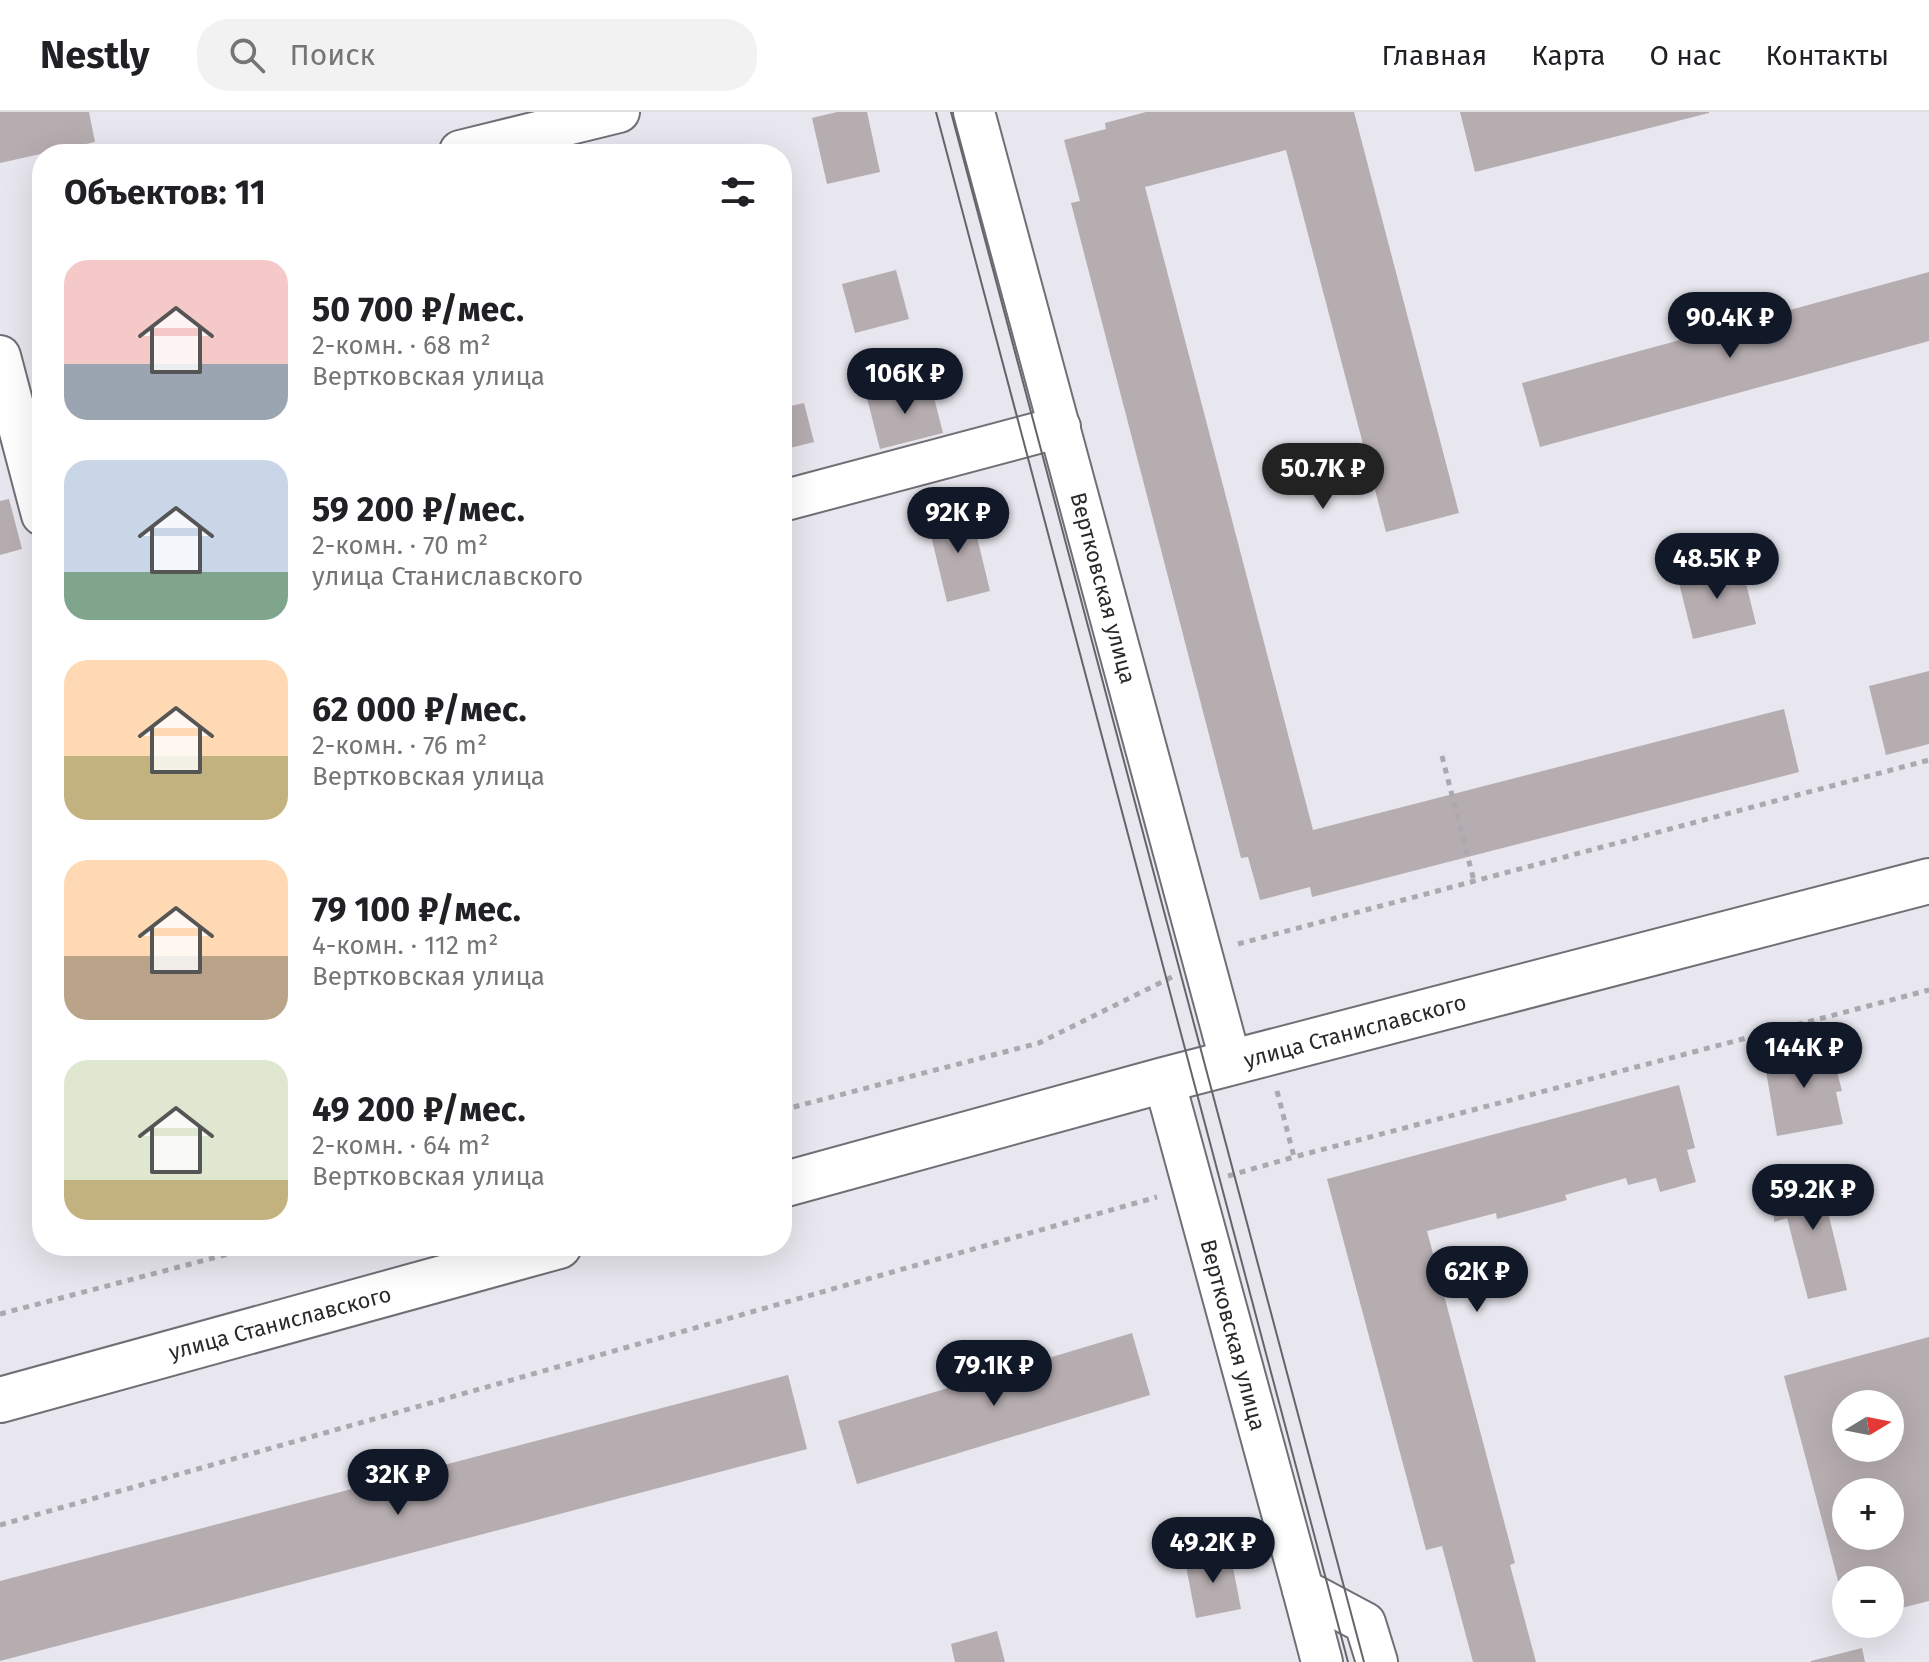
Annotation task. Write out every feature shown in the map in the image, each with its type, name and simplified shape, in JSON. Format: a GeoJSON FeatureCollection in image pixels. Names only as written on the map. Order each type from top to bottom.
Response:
{"type":"FeatureCollection","features":[{"type":"Feature","properties":{"kind":"main road","name":"улица Станиславского"},"geometry":{"type":"LineString","coordinates":[[792,1182],[1164,1080],[1929,881]]}},
{"type":"Feature","properties":{"kind":"main road","name":"улица Станиславского"},"geometry":{"type":"LineString","coordinates":[[0,1400],[523,1256]]}},
{"type":"Feature","properties":{"kind":"street"},"geometry":{"type":"LineString","coordinates":[[489,144],[619,112]]}},
{"type":"Feature","properties":{"kind":"street","name":"Вертковская улица"},"geometry":{"type":"LineString","coordinates":[[974,112],[1060,427],[1227,954],[1250,1058]]}},
{"type":"Feature","properties":{"kind":"street"},"geometry":{"type":"LineString","coordinates":[[0,356],[32,477]]}},
{"type":"Feature","properties":{"kind":"street"},"geometry":{"type":"LineString","coordinates":[[792,498],[1060,427]]}},
{"type":"Feature","properties":{"kind":"street","name":"Вертковская улица"},"geometry":{"type":"LineString","coordinates":[[1164,1080],[1322,1662]]}},
{"type":"Feature","properties":{"kind":"street"},"geometry":{"type":"LineString","coordinates":[[1303,1590],[1365,1623],[1377,1662]]}},
{"type":"Feature","properties":{"kind":"path"},"geometry":{"type":"LineString","coordinates":[[1442,756],[1474,881]]}},
{"type":"Feature","properties":{"kind":"path"},"geometry":{"type":"LineString","coordinates":[[792,1107],[1039,1043],[1227,954],[1474,881],[1929,760]]}},
{"type":"Feature","properties":{"kind":"path"},"geometry":{"type":"LineString","coordinates":[[0,1525],[1294,1157],[1929,990]]}},
{"type":"Feature","properties":{"kind":"path"},"geometry":{"type":"LineString","coordinates":[[1250,1058],[1294,1157]]}},
{"type":"Feature","properties":{"kind":"path"},"geometry":{"type":"LineString","coordinates":[[0,1314],[221,1256]]}},
{"type":"Feature","properties":{"kind":"building"},"geometry":{"type":"Polygon","coordinates":[[[0,112],[89,112],[95,142],[32,144],[32,156],[0,163],[0,112]]]}},
{"type":"Feature","properties":{"kind":"building"},"geometry":{"type":"Polygon","coordinates":[[[837,112],[867,112],[880,172],[827,184],[812,118],[837,112]]]}},
{"type":"Feature","properties":{"kind":"building"},"geometry":{"type":"Polygon","coordinates":[[[1146,112],[1354,112],[1459,513],[1386,532],[1286,150],[1145,187],[1313,830],[1784,709],[1799,772],[1312,897],[1310,887],[1260,900],[1248,857],[1241,858],[1071,203],[1080,201],[1064,140],[1106,129],[1105,123],[1146,112]]]}},
{"type":"Feature","properties":{"kind":"building"},"geometry":{"type":"Polygon","coordinates":[[[1460,112],[1709,112],[1709,113],[1475,172],[1460,112]]]}},
{"type":"Feature","properties":{"kind":"building"},"geometry":{"type":"Polygon","coordinates":[[[896,270],[909,319],[855,333],[842,284],[896,270]]]}},
{"type":"Feature","properties":{"kind":"building"},"geometry":{"type":"Polygon","coordinates":[[[1929,272],[1929,341],[1540,447],[1522,383],[1929,272]]]}},
{"type":"Feature","properties":{"kind":"building"},"geometry":{"type":"Polygon","coordinates":[[[930,382],[943,433],[880,449],[867,398],[930,382]]]}},
{"type":"Feature","properties":{"kind":"building"},"geometry":{"type":"Polygon","coordinates":[[[804,403],[814,442],[792,448],[792,406],[804,403]]]}},
{"type":"Feature","properties":{"kind":"building"},"geometry":{"type":"Polygon","coordinates":[[[9,499],[22,549],[0,555],[0,501],[9,499]]]}},
{"type":"Feature","properties":{"kind":"building"},"geometry":{"type":"Polygon","coordinates":[[[970,508],[990,591],[947,602],[927,519],[970,508]]]}},
{"type":"Feature","properties":{"kind":"building"},"geometry":{"type":"Polygon","coordinates":[[[1741,563],[1756,624],[1693,639],[1678,579],[1741,563]]]}},
{"type":"Feature","properties":{"kind":"building"},"geometry":{"type":"Polygon","coordinates":[[[1929,671],[1929,744],[1886,755],[1869,686],[1929,671]]]}},
{"type":"Feature","properties":{"kind":"building"},"geometry":{"type":"Polygon","coordinates":[[[1829,1041],[1842,1091],[1836,1092],[1843,1124],[1777,1136],[1764,1059],[1829,1041]]]}},
{"type":"Feature","properties":{"kind":"building"},"geometry":{"type":"Polygon","coordinates":[[[1679,1085],[1695,1148],[1687,1150],[1696,1182],[1660,1192],[1656,1178],[1628,1185],[1626,1178],[1565,1195],[1567,1200],[1497,1219],[1496,1213],[1427,1231],[1515,1563],[1510,1565],[1536,1662],[1473,1662],[1442,1546],[1426,1550],[1327,1179],[1679,1085]]]}},
{"type":"Feature","properties":{"kind":"building"},"geometry":{"type":"Polygon","coordinates":[[[1833,1173],[1841,1204],[1827,1208],[1847,1290],[1808,1299],[1787,1218],[1774,1222],[1774,1190],[1833,1173]]]}},
{"type":"Feature","properties":{"kind":"building"},"geometry":{"type":"Polygon","coordinates":[[[1132,1333],[1150,1395],[857,1484],[838,1421],[1132,1333]]]}},
{"type":"Feature","properties":{"kind":"building"},"geometry":{"type":"Polygon","coordinates":[[[1929,1337],[1929,1601],[1904,1607],[1904,1566],[1834,1566],[1784,1376],[1929,1337]]]}},
{"type":"Feature","properties":{"kind":"building"},"geometry":{"type":"Polygon","coordinates":[[[788,1375],[807,1449],[0,1661],[0,1581],[788,1375]]]}},
{"type":"Feature","properties":{"kind":"building"},"geometry":{"type":"Polygon","coordinates":[[[1230,1552],[1241,1609],[1196,1618],[1185,1561],[1230,1552]]]}},
{"type":"Feature","properties":{"kind":"building"},"geometry":{"type":"Polygon","coordinates":[[[997,1631],[1005,1662],[955,1662],[951,1644],[997,1631]]]}},
{"type":"Feature","properties":{"kind":"building"},"geometry":{"type":"Polygon","coordinates":[[[1862,1648],[1865,1662],[1811,1662],[1811,1661],[1862,1648]]]}},
{"type":"Feature","properties":{"kind":"tram line"},"geometry":{"type":"LineString","coordinates":[[936,112],[1348,1662]]}},
{"type":"Feature","properties":{"kind":"tram line"},"geometry":{"type":"LineString","coordinates":[[951,112],[1364,1662]]}}]}
